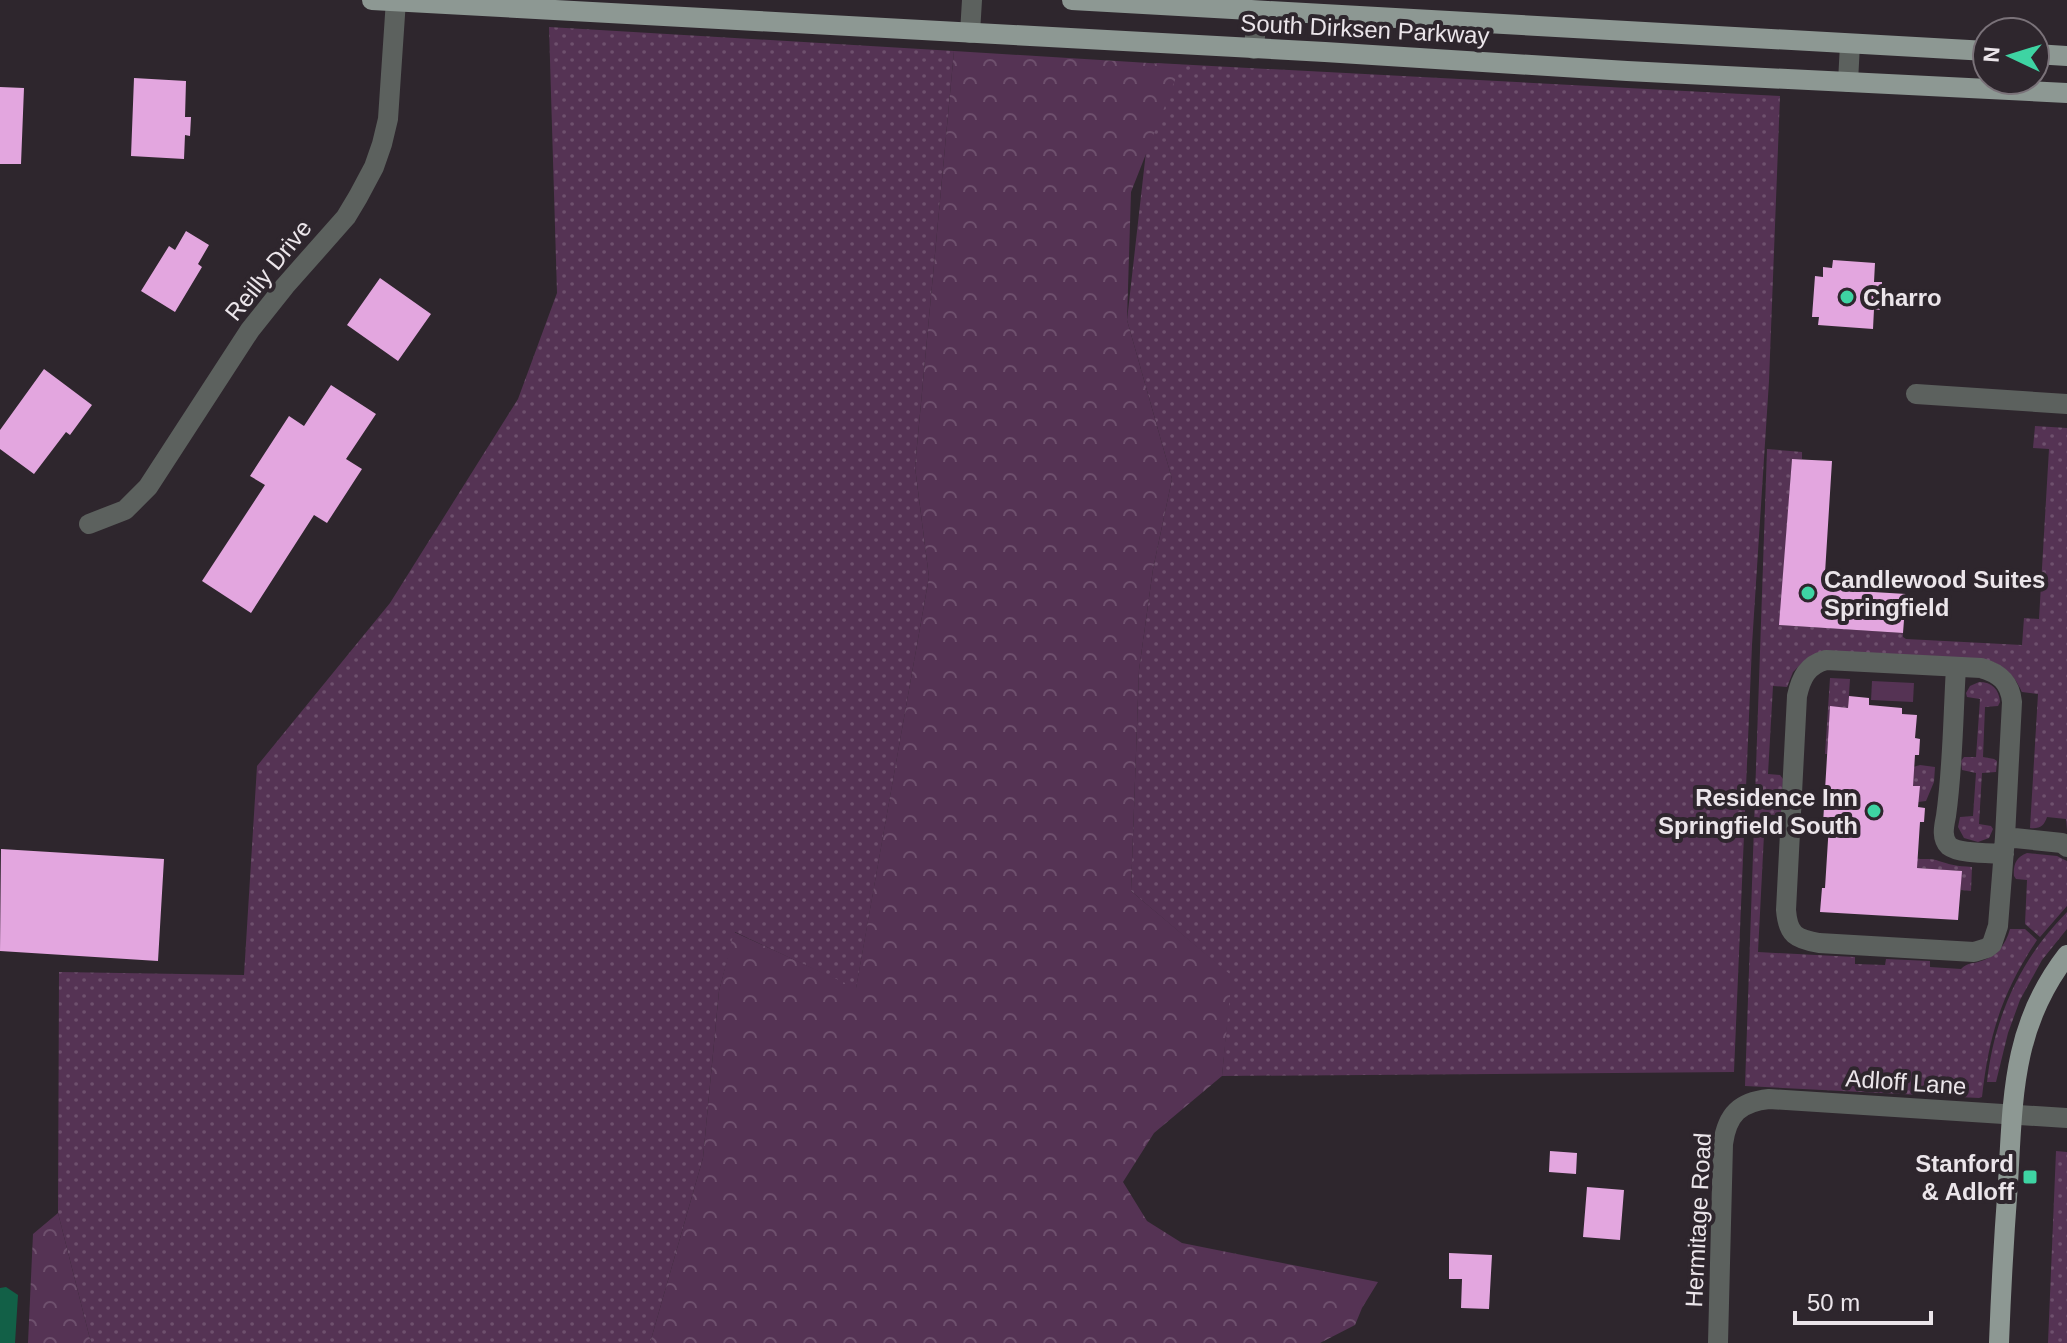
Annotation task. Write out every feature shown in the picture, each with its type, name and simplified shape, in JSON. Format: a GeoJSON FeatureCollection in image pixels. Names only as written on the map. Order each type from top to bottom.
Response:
{"type":"FeatureCollection","features":[{"type":"Feature","properties":{"kind":"main road","name":"South Dirksen Parkway"},"geometry":{"type":"LineString","coordinates":[[372,0],[1971,89]]}},
{"type":"Feature","properties":{"kind":"main road","name":"South Dirksen Parkway"},"geometry":{"type":"LineString","coordinates":[[1072,0],[1971,50]]}},
{"type":"Feature","properties":{"kind":"main road"},"geometry":{"type":"LineString","coordinates":[[1999,1343],[2018,1060],[2040,995],[2067,955]]}},
{"type":"Feature","properties":{"kind":"street"},"geometry":{"type":"LineString","coordinates":[[970,33],[972,0]]}},
{"type":"Feature","properties":{"kind":"street","name":"Reilly Drive"},"geometry":{"type":"LineString","coordinates":[[89,524],[125,510],[148,487],[250,330],[346,217],[358,197],[374,167],[388,119],[396,1]]}},
{"type":"Feature","properties":{"kind":"street"},"geometry":{"type":"LineString","coordinates":[[1254,49],[1257,11]]}},
{"type":"Feature","properties":{"kind":"street"},"geometry":{"type":"LineString","coordinates":[[1848,82],[1850,44]]}},
{"type":"Feature","properties":{"kind":"street"},"geometry":{"type":"LineString","coordinates":[[1916,394],[2067,404]]}},
{"type":"Feature","properties":{"kind":"street"},"geometry":{"type":"LineString","coordinates":[[1826,660],[1981,668],[2000,675],[2011,691],[2012,702],[2005,846],[1997,932],[1992,944],[1980,951],[1819,943],[1804,941],[1793,934],[1787,924],[1786,910],[1797,696],[1800,681],[1808,669],[1816,662],[1826,660]]}},
{"type":"Feature","properties":{"kind":"street"},"geometry":{"type":"LineString","coordinates":[[1956,667],[1951,787],[1945,840],[1959,850],[2052,842],[2067,847]]}},
{"type":"Feature","properties":{"kind":"street","name":"Adloff Lane"},"geometry":{"type":"LineString","coordinates":[[1743,1105],[1769,1099],[2067,1118]]}},
{"type":"Feature","properties":{"kind":"street","name":"Hermitage Road"},"geometry":{"type":"LineString","coordinates":[[1718,1343],[1723,1144],[1726,1125],[1743,1105]]}},
{"type":"Feature","properties":{"kind":"green space"},"geometry":{"type":"Polygon","coordinates":[[[549,27],[954,51],[915,467],[929,577],[856,989],[735,932],[719,991],[703,1158],[650,1343],[91,1343],[58,1213],[59,972],[244,975],[257,766],[390,603],[518,399],[557,293],[549,27]]]}},
{"type":"Feature","properties":{"kind":"green space"},"geometry":{"type":"Polygon","coordinates":[[[954,51],[1181,65],[1131,192],[1127,320],[1172,479],[1153,569],[1139,670],[1131,891],[1232,976],[1222,1076],[1154,1133],[1123,1182],[1147,1221],[1182,1243],[1378,1282],[1355,1325],[1320,1343],[650,1343],[703,1158],[719,991],[734,932],[856,988],[929,577],[915,467],[954,51]]]}},
{"type":"Feature","properties":{"kind":"green space"},"geometry":{"type":"Polygon","coordinates":[[[1156,63],[1780,96],[1769,381],[1752,645],[1734,1072],[1222,1076],[1231,976],[1131,891],[1139,670],[1153,569],[1172,479],[1127,320],[1156,63]]]}},
{"type":"Feature","properties":{"kind":"green space"},"geometry":{"type":"Polygon","coordinates":[[[2035,426],[2067,428],[2067,830],[2066,819],[2047,817],[2041,826],[2030,828],[2038,694],[2022,692],[2010,674],[1991,661],[1806,659],[1793,672],[1787,687],[1773,686],[1768,774],[1780,775],[1783,779],[1781,812],[1765,815],[1758,952],[1855,957],[1855,964],[1885,965],[1886,959],[1930,961],[1930,967],[1961,969],[1995,954],[2010,929],[2025,929],[2037,940],[2015,978],[1999,1015],[1982,1097],[1745,1086],[1767,449],[1802,452],[1802,459],[1792,459],[1780,625],[1903,633],[1906,639],[2022,645],[2024,618],[2039,619],[2049,449],[2033,448],[2035,426]]]}},
{"type":"Feature","properties":{"kind":"green space"},"geometry":{"type":"Polygon","coordinates":[[[1830,678],[1850,679],[1848,708],[1830,707],[1825,754],[1830,678]]]}},
{"type":"Feature","properties":{"kind":"green space"},"geometry":{"type":"Polygon","coordinates":[[[1872,681],[1914,683],[1913,702],[1871,700],[1872,681]]]}},
{"type":"Feature","properties":{"kind":"green space"},"geometry":{"type":"Polygon","coordinates":[[[1979,682],[1994,687],[2000,702],[1998,706],[1985,707],[1983,757],[1997,761],[1996,772],[1982,773],[1979,824],[1993,829],[1989,838],[1978,842],[1964,838],[1958,827],[1960,817],[1973,816],[1976,773],[1962,770],[1961,761],[1964,757],[1976,757],[1980,699],[1967,697],[1966,693],[1970,686],[1979,682]]]}},
{"type":"Feature","properties":{"kind":"green space"},"geometry":{"type":"Polygon","coordinates":[[[1920,765],[1935,767],[1934,782],[1926,801],[1918,802],[1909,786],[1910,768],[1920,765]]]}},
{"type":"Feature","properties":{"kind":"green space"},"geometry":{"type":"Polygon","coordinates":[[[2027,853],[2057,856],[2067,861],[2067,906],[2040,937],[2025,924],[2027,880],[2014,876],[2016,862],[2027,853]]]}},
{"type":"Feature","properties":{"kind":"green space"},"geometry":{"type":"Polygon","coordinates":[[[1915,858],[1972,867],[1971,891],[1961,890],[1961,871],[1874,865],[1915,858]]]}},
{"type":"Feature","properties":{"kind":"green space"},"geometry":{"type":"Polygon","coordinates":[[[2067,912],[2067,929],[2042,960],[2020,1000],[1996,1082],[1987,1082],[1996,1034],[2012,990],[2036,949],[2067,912]]]}},
{"type":"Feature","properties":{"kind":"green space"},"geometry":{"type":"Polygon","coordinates":[[[2056,1151],[2067,1152],[2067,1343],[2048,1343],[2056,1151]]]}},
{"type":"Feature","properties":{"kind":"green space"},"geometry":{"type":"Polygon","coordinates":[[[58,1213],[91,1343],[28,1343],[33,1234],[58,1213]]]}},
{"type":"Feature","properties":{"kind":"shaded area"},"geometry":{"type":"Polygon","coordinates":[[[6,1287],[18,1295],[15,1343],[0,1343],[0,1288],[6,1287]]]}},
{"type":"Feature","properties":{"kind":"building"},"geometry":{"type":"Polygon","coordinates":[[[134,78],[186,81],[185,117],[191,117],[190,136],[185,135],[184,159],[131,156],[134,78]]]}},
{"type":"Feature","properties":{"kind":"building"},"geometry":{"type":"Polygon","coordinates":[[[0,87],[24,88],[21,164],[0,164],[0,87]]]}},
{"type":"Feature","properties":{"kind":"building"},"geometry":{"type":"Polygon","coordinates":[[[186,231],[209,245],[198,264],[202,267],[175,312],[141,291],[169,246],[175,250],[186,231]]]}},
{"type":"Feature","properties":{"kind":"building"},"geometry":{"type":"Polygon","coordinates":[[[1833,260],[1875,263],[1874,282],[1882,282],[1880,310],[1874,309],[1873,329],[1818,325],[1819,317],[1812,317],[1815,276],[1823,277],[1823,267],[1832,268],[1833,260]]]}},
{"type":"Feature","properties":{"kind":"building"},"geometry":{"type":"Polygon","coordinates":[[[380,278],[431,314],[398,361],[347,325],[380,278]]]}},
{"type":"Feature","properties":{"kind":"building"},"geometry":{"type":"Polygon","coordinates":[[[44,369],[92,405],[70,435],[66,432],[34,474],[0,449],[0,430],[44,369]]]}},
{"type":"Feature","properties":{"kind":"building"},"geometry":{"type":"Polygon","coordinates":[[[331,385],[376,414],[346,459],[362,469],[327,523],[314,515],[251,613],[202,581],[265,485],[250,476],[289,416],[304,426],[331,385]]]}},
{"type":"Feature","properties":{"kind":"building"},"geometry":{"type":"Polygon","coordinates":[[[1792,459],[1832,461],[1824,589],[1906,594],[1903,633],[1779,625],[1792,459]]]}},
{"type":"Feature","properties":{"kind":"building","name":"Residence Inn Springfield South"},"geometry":{"type":"Polygon","coordinates":[[[1849,696],[1869,698],[1869,705],[1902,708],[1902,714],[1917,715],[1915,738],[1920,739],[1919,755],[1915,755],[1913,786],[1920,786],[1918,807],[1925,808],[1924,822],[1920,822],[1917,868],[1962,871],[1958,920],[1820,912],[1822,888],[1825,888],[1829,824],[1823,824],[1830,706],[1848,708],[1849,696]]]}},
{"type":"Feature","properties":{"kind":"building"},"geometry":{"type":"Polygon","coordinates":[[[1,849],[164,859],[158,961],[0,951],[1,849]]]}},
{"type":"Feature","properties":{"kind":"building"},"geometry":{"type":"Polygon","coordinates":[[[1550,1151],[1577,1153],[1576,1174],[1549,1172],[1550,1151]]]}},
{"type":"Feature","properties":{"kind":"building"},"geometry":{"type":"Polygon","coordinates":[[[1587,1187],[1624,1190],[1620,1240],[1583,1237],[1587,1187]]]}},
{"type":"Feature","properties":{"kind":"building"},"geometry":{"type":"Polygon","coordinates":[[[1449,1253],[1492,1255],[1489,1309],[1461,1308],[1462,1279],[1449,1279],[1449,1253]]]}},
{"type":"Feature","properties":{"kind":"place","name":"Charro"},"geometry":{"type":"Point","coordinates":[1847,297]}},
{"type":"Feature","properties":{"kind":"place","name":"Candlewood Suites Springfield"},"geometry":{"type":"Point","coordinates":[1808,593]}},
{"type":"Feature","properties":{"kind":"place","name":"Residence Inn Springfield South"},"geometry":{"type":"Point","coordinates":[1874,811]}},
{"type":"Feature","properties":{"kind":"place","name":"Stanford & Adloff"},"geometry":{"type":"Point","coordinates":[2030,1177]}}]}
